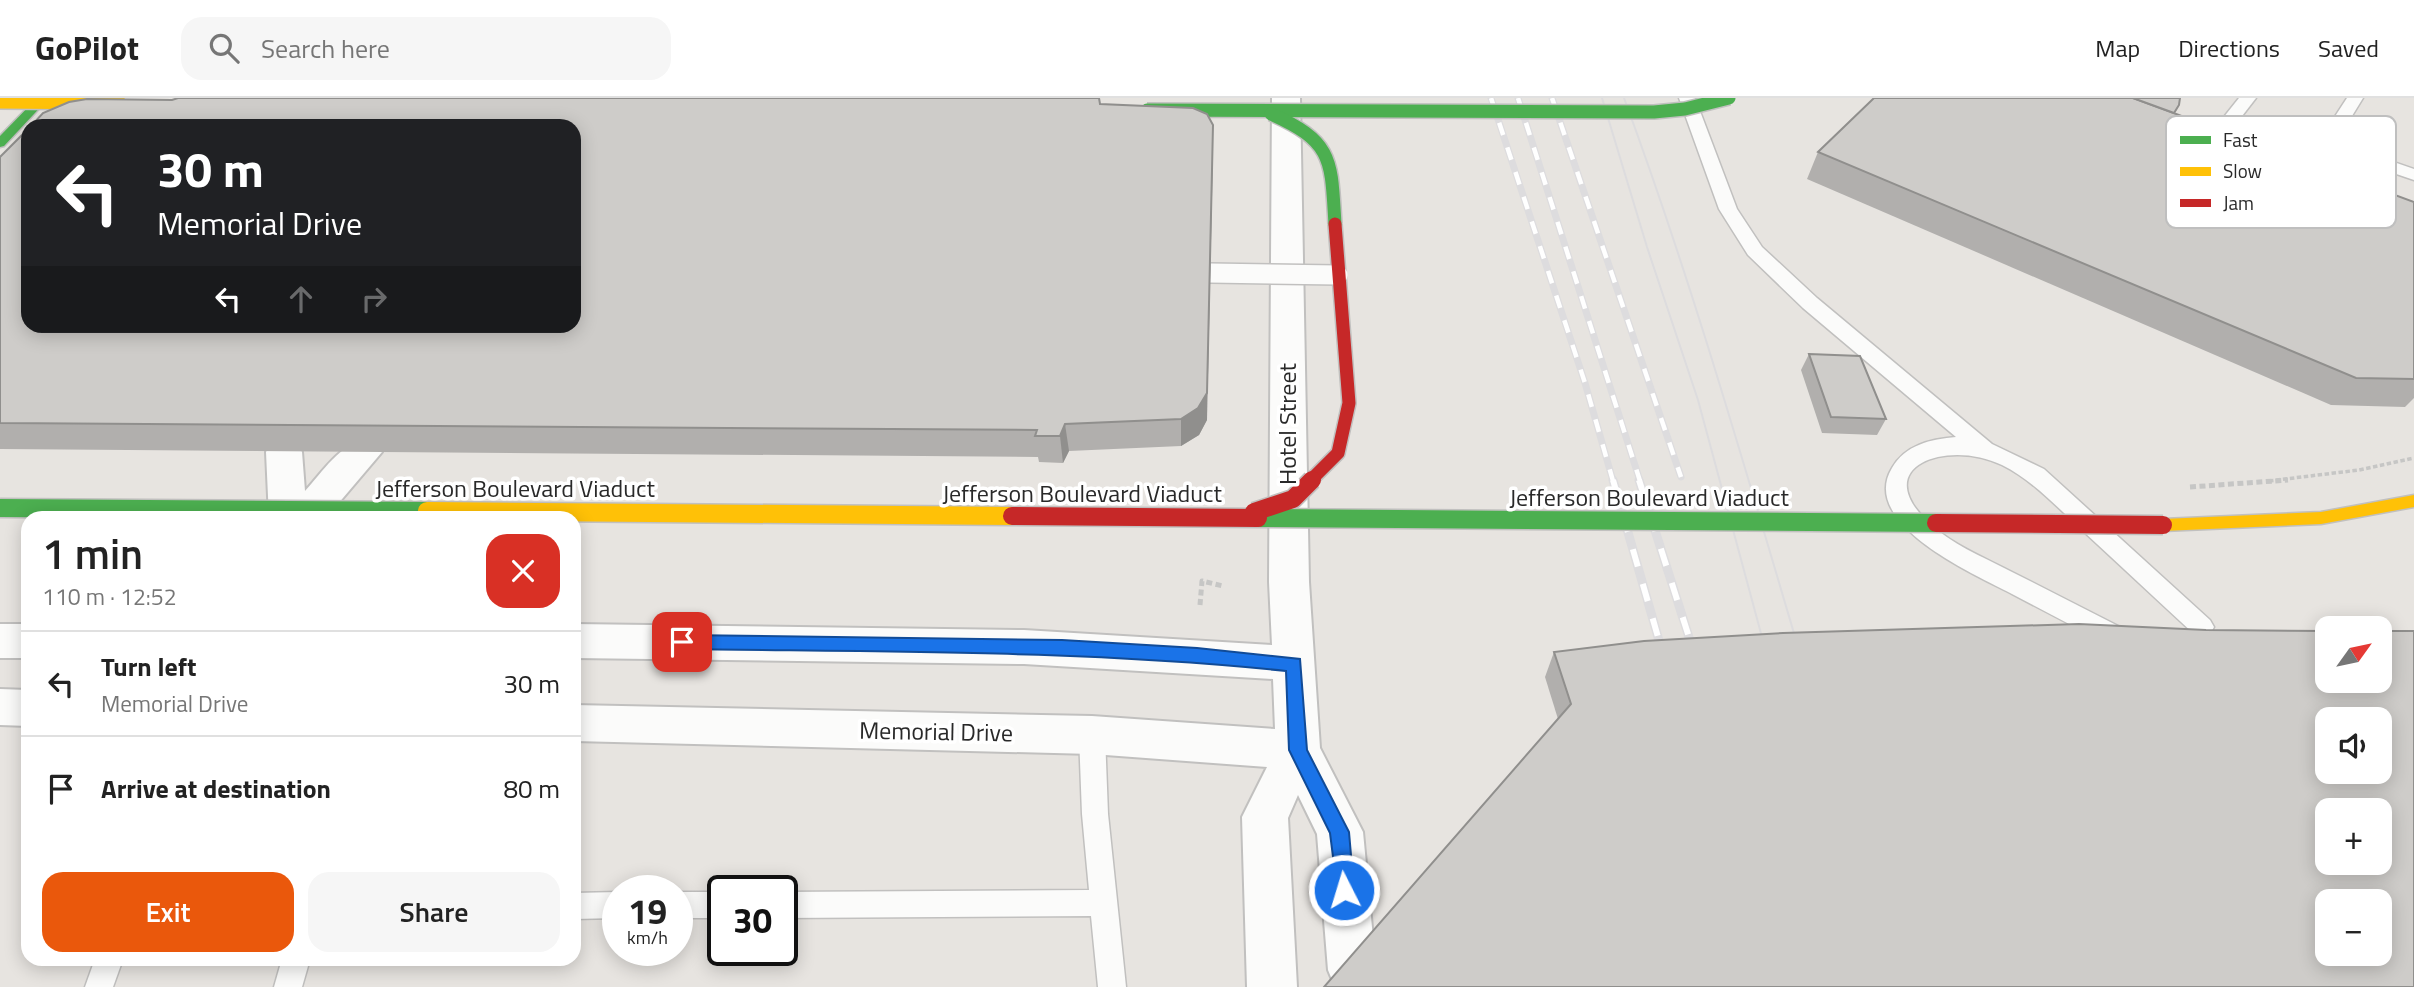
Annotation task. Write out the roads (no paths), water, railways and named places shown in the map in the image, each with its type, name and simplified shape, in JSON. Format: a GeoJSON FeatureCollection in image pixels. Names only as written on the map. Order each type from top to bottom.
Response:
{"type":"FeatureCollection","features":[{"type":"Feature","properties":{"kind":"main road"},"geometry":{"type":"LineString","coordinates":[[23,119],[43,98]]}},
{"type":"Feature","properties":{"kind":"main road"},"geometry":{"type":"LineString","coordinates":[[1135,110],[1273,104],[1654,113],[1685,109],[1729,98]]}},
{"type":"Feature","properties":{"kind":"main road"},"geometry":{"type":"LineString","coordinates":[[0,103],[127,103],[73,117]]}},
{"type":"Feature","properties":{"kind":"main road"},"geometry":{"type":"LineString","coordinates":[[1236,518],[1293,499],[1338,453],[1349,403],[1330,156],[1317,138],[1273,104]]}},
{"type":"Feature","properties":{"kind":"main road"},"geometry":{"type":"LineString","coordinates":[[0,143],[21,121]]}},
{"type":"Feature","properties":{"kind":"main road","name":"Jefferson Boulevard Viaduct"},"geometry":{"type":"LineString","coordinates":[[581,513],[2163,525],[2275,522],[2393,507],[2414,501]]}},
{"type":"Feature","properties":{"kind":"main road","name":"Jefferson Boulevard Viaduct"},"geometry":{"type":"LineString","coordinates":[[0,508],[371,511]]}},
{"type":"Feature","properties":{"kind":"street","name":"Hotel Street"},"geometry":{"type":"LineString","coordinates":[[1273,104],[1289,582],[1298,750],[1340,832],[1352,970]]}},
{"type":"Feature","properties":{"kind":"street"},"geometry":{"type":"LineString","coordinates":[[284,452],[288,511]]}},
{"type":"Feature","properties":{"kind":"street"},"geometry":{"type":"LineString","coordinates":[[309,511],[364,452]]}},
{"type":"Feature","properties":{"kind":"street"},"geometry":{"type":"LineString","coordinates":[[0,641],[21,640]]}},
{"type":"Feature","properties":{"kind":"street"},"geometry":{"type":"LineString","coordinates":[[581,641],[1062,647],[1294,664]]}},
{"type":"Feature","properties":{"kind":"street"},"geometry":{"type":"LineString","coordinates":[[0,707],[21,708]]}},
{"type":"Feature","properties":{"kind":"street","name":"Memorial Drive"},"geometry":{"type":"LineString","coordinates":[[581,723],[1092,735],[1298,750]]}},
{"type":"Feature","properties":{"kind":"street","name":"Hotel Street"},"geometry":{"type":"LineString","coordinates":[[1272,987],[1265,817],[1298,750]]}},
{"type":"Feature","properties":{"kind":"lane"},"geometry":{"type":"LineString","coordinates":[[1687,98],[1728,209],[1755,251],[1810,303],[1984,449]]}},
{"type":"Feature","properties":{"kind":"lane"},"geometry":{"type":"LineString","coordinates":[[2234,116],[2248,98]]}},
{"type":"Feature","properties":{"kind":"lane"},"geometry":{"type":"LineString","coordinates":[[2344,116],[2355,98]]}},
{"type":"Feature","properties":{"kind":"lane"},"geometry":{"type":"LineString","coordinates":[[2396,169],[2414,175]]}},
{"type":"Feature","properties":{"kind":"lane"},"geometry":{"type":"LineString","coordinates":[[1210,273],[1338,275]]}},
{"type":"Feature","properties":{"kind":"lane"},"geometry":{"type":"LineString","coordinates":[[2115,636],[1943,547],[1919,529],[1904,509],[1897,489],[1900,470],[1912,456],[1931,447],[1956,445],[1984,449],[2011,459],[2036,475],[2202,627]]}},
{"type":"Feature","properties":{"kind":"lane"},"geometry":{"type":"LineString","coordinates":[[1092,735],[1095,814],[1112,987]]}},
{"type":"Feature","properties":{"kind":"lane"},"geometry":{"type":"LineString","coordinates":[[798,905],[1104,903]]}},
{"type":"Feature","properties":{"kind":"lane"},"geometry":{"type":"LineString","coordinates":[[581,906],[602,905]]}},
{"type":"Feature","properties":{"kind":"lane"},"geometry":{"type":"LineString","coordinates":[[99,987],[106,966]]}},
{"type":"Feature","properties":{"kind":"lane"},"geometry":{"type":"LineString","coordinates":[[288,987],[294,966]]}},
{"type":"Feature","properties":{"kind":"tram line"},"geometry":{"type":"LineString","coordinates":[[1602,98],[1647,247],[1698,400],[1766,652]]}},
{"type":"Feature","properties":{"kind":"tram line"},"geometry":{"type":"LineString","coordinates":[[1624,98],[1694,303],[1799,650]]}},
{"type":"Feature","properties":{"kind":"railway"},"geometry":{"type":"LineString","coordinates":[[1491,98],[1585,383],[1613,481]]}},
{"type":"Feature","properties":{"kind":"railway"},"geometry":{"type":"LineString","coordinates":[[1518,98],[1640,481]]}},
{"type":"Feature","properties":{"kind":"railway"},"geometry":{"type":"LineString","coordinates":[[1552,98],[1681,477]]}},
{"type":"Feature","properties":{"kind":"railway"},"geometry":{"type":"LineString","coordinates":[[1613,480],[1664,658]]}},
{"type":"Feature","properties":{"kind":"railway"},"geometry":{"type":"LineString","coordinates":[[1639,480],[1695,656]]}}]}
